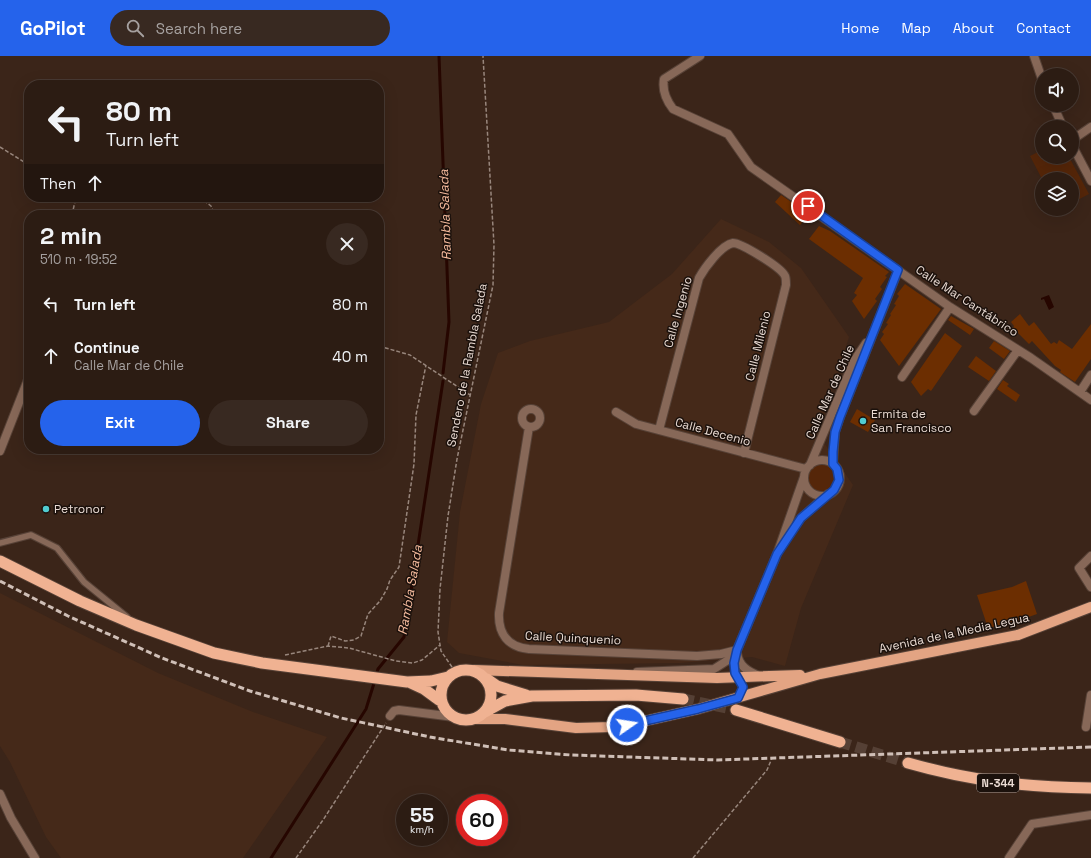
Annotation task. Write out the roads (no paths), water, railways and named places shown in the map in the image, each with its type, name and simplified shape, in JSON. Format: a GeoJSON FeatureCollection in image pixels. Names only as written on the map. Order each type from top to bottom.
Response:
{"type":"FeatureCollection","features":[{"type":"Feature","properties":{"kind":"highway"},"geometry":{"type":"LineString","coordinates":[[0,561],[68,595],[136,625],[214,653],[245,660],[407,682],[431,681],[462,670],[474,670],[504,688],[532,696]]}},
{"type":"Feature","properties":{"kind":"highway"},"geometry":{"type":"LineString","coordinates":[[441,701],[441,689],[452,674]]}},
{"type":"Feature","properties":{"kind":"highway"},"geometry":{"type":"LineString","coordinates":[[484,712],[490,705],[492,695],[486,678]]}},
{"type":"Feature","properties":{"kind":"highway"},"geometry":{"type":"LineString","coordinates":[[407,682],[424,689],[441,701],[447,711],[454,717],[463,720],[472,720],[505,701],[532,696],[636,695],[683,699]]}},
{"type":"Feature","properties":{"kind":"highway"},"geometry":{"type":"LineString","coordinates":[[736,710],[840,742]]}},
{"type":"Feature","properties":{"kind":"highway","name":"N-344"},"geometry":{"type":"LineString","coordinates":[[908,763],[960,777],[999,784],[1091,788]]}},
{"type":"Feature","properties":{"kind":"main road","name":"Avenida de la Media Legua"},"geometry":{"type":"LineString","coordinates":[[820,674],[1018,635],[1091,607]]}},
{"type":"Feature","properties":{"kind":"main road"},"geometry":{"type":"LineString","coordinates":[[474,670],[738,678],[820,674]]}},
{"type":"Feature","properties":{"kind":"main road"},"geometry":{"type":"LineString","coordinates":[[472,720],[505,719],[576,728],[612,728],[698,709],[820,674]]}},
{"type":"Feature","properties":{"kind":"main road"},"geometry":{"type":"LineString","coordinates":[[738,678],[743,690],[738,698]]}},
{"type":"Feature","properties":{"kind":"street","name":"Calle Mar Cantábrico"},"geometry":{"type":"LineString","coordinates":[[700,56],[664,78],[663,87],[668,103],[673,109],[728,134],[751,167],[950,307],[1018,350],[1091,400]]}},
{"type":"Feature","properties":{"kind":"street"},"geometry":{"type":"LineString","coordinates":[[1034,56],[1038,68]]}},
{"type":"Feature","properties":{"kind":"street"},"geometry":{"type":"LineString","coordinates":[[1079,135],[1091,127]]}},
{"type":"Feature","properties":{"kind":"street"},"geometry":{"type":"LineString","coordinates":[[1079,158],[1091,181]]}},
{"type":"Feature","properties":{"kind":"street","name":"Calle Ingenio"},"geometry":{"type":"LineString","coordinates":[[659,430],[699,278],[704,269],[725,246],[733,243],[741,245],[759,256]]}},
{"type":"Feature","properties":{"kind":"street","name":"Calle Milenio"},"geometry":{"type":"LineString","coordinates":[[744,453],[786,285],[784,275],[778,268],[759,256]]}},
{"type":"Feature","properties":{"kind":"street","name":"Calle Mar de Chile"},"geometry":{"type":"LineString","coordinates":[[777,554],[801,518],[834,490],[839,480],[837,469],[833,464],[835,432],[898,270]]}},
{"type":"Feature","properties":{"kind":"street"},"geometry":{"type":"LineString","coordinates":[[902,377],[950,307]]}},
{"type":"Feature","properties":{"kind":"street","name":"Calle Mar de Chile"},"geometry":{"type":"LineString","coordinates":[[737,650],[777,554],[807,470],[854,361],[874,331]]}},
{"type":"Feature","properties":{"kind":"street"},"geometry":{"type":"LineString","coordinates":[[974,411],[1018,350]]}},
{"type":"Feature","properties":{"kind":"street"},"geometry":{"type":"LineString","coordinates":[[1080,392],[1091,376]]}},
{"type":"Feature","properties":{"kind":"street"},"geometry":{"type":"LineString","coordinates":[[0,451],[24,390]]}},
{"type":"Feature","properties":{"kind":"street","name":"Calle Decenio"},"geometry":{"type":"LineString","coordinates":[[616,412],[636,424],[807,470]]}},
{"type":"Feature","properties":{"kind":"street","name":"Calle Quinquenio"},"geometry":{"type":"LineString","coordinates":[[529,427],[498,622],[506,640],[521,648],[529,649],[697,656],[721,654],[737,650]]}},
{"type":"Feature","properties":{"kind":"street"},"geometry":{"type":"LineString","coordinates":[[829,494],[817,495],[807,488],[807,470],[818,460],[823,460],[833,464]]}},
{"type":"Feature","properties":{"kind":"street"},"geometry":{"type":"LineString","coordinates":[[1091,556],[1079,568],[1091,587]]}},
{"type":"Feature","properties":{"kind":"street"},"geometry":{"type":"LineString","coordinates":[[606,674],[664,669],[714,669],[728,660],[737,650]]}},
{"type":"Feature","properties":{"kind":"street"},"geometry":{"type":"LineString","coordinates":[[737,650],[739,661],[744,669],[763,677]]}},
{"type":"Feature","properties":{"kind":"street"},"geometry":{"type":"LineString","coordinates":[[737,650],[734,663],[735,673],[738,678]]}},
{"type":"Feature","properties":{"kind":"street"},"geometry":{"type":"LineString","coordinates":[[1086,727],[1091,695]]}},
{"type":"Feature","properties":{"kind":"street"},"geometry":{"type":"LineString","coordinates":[[431,713],[441,701]]}},
{"type":"Feature","properties":{"kind":"street"},"geometry":{"type":"LineString","coordinates":[[390,716],[397,710],[454,717]]}},
{"type":"Feature","properties":{"kind":"street"},"geometry":{"type":"LineString","coordinates":[[0,794],[10,818],[34,858]]}},
{"type":"Feature","properties":{"kind":"street"},"geometry":{"type":"LineString","coordinates":[[1009,858],[1032,824],[1091,815]]}},
{"type":"Feature","properties":{"kind":"lane"},"geometry":{"type":"LineString","coordinates":[[0,543],[31,536],[57,548],[84,582],[136,625]]}},
{"type":"Feature","properties":{"kind":"waterway","name":"Rambla Salada"},"geometry":{"type":"LineString","coordinates":[[439,56],[449,322],[443,373]]}},
{"type":"Feature","properties":{"kind":"waterway","name":"Rambla Salada"},"geometry":{"type":"LineString","coordinates":[[376,675],[378,669],[404,637],[443,381]]}},
{"type":"Feature","properties":{"kind":"waterway","name":"Rambla Salada"},"geometry":{"type":"LineString","coordinates":[[271,858],[366,709],[375,680]]}},
{"type":"Feature","properties":{"kind":"tunnel"},"geometry":{"type":"LineString","coordinates":[[683,699],[736,710]]}},
{"type":"Feature","properties":{"kind":"tunnel"},"geometry":{"type":"LineString","coordinates":[[840,742],[908,763]]}},
{"type":"Feature","properties":{"kind":"railway"},"geometry":{"type":"LineString","coordinates":[[0,581],[68,616],[162,658],[250,691],[341,718],[430,737],[508,750],[571,755],[718,760],[1091,747]]}},
{"type":"Feature","properties":{"kind":"place","name":"Ermita de San Francisco"},"geometry":{"type":"Point","coordinates":[863,421]}},
{"type":"Feature","properties":{"kind":"place","name":"Petronor"},"geometry":{"type":"Point","coordinates":[46,509]}}]}
